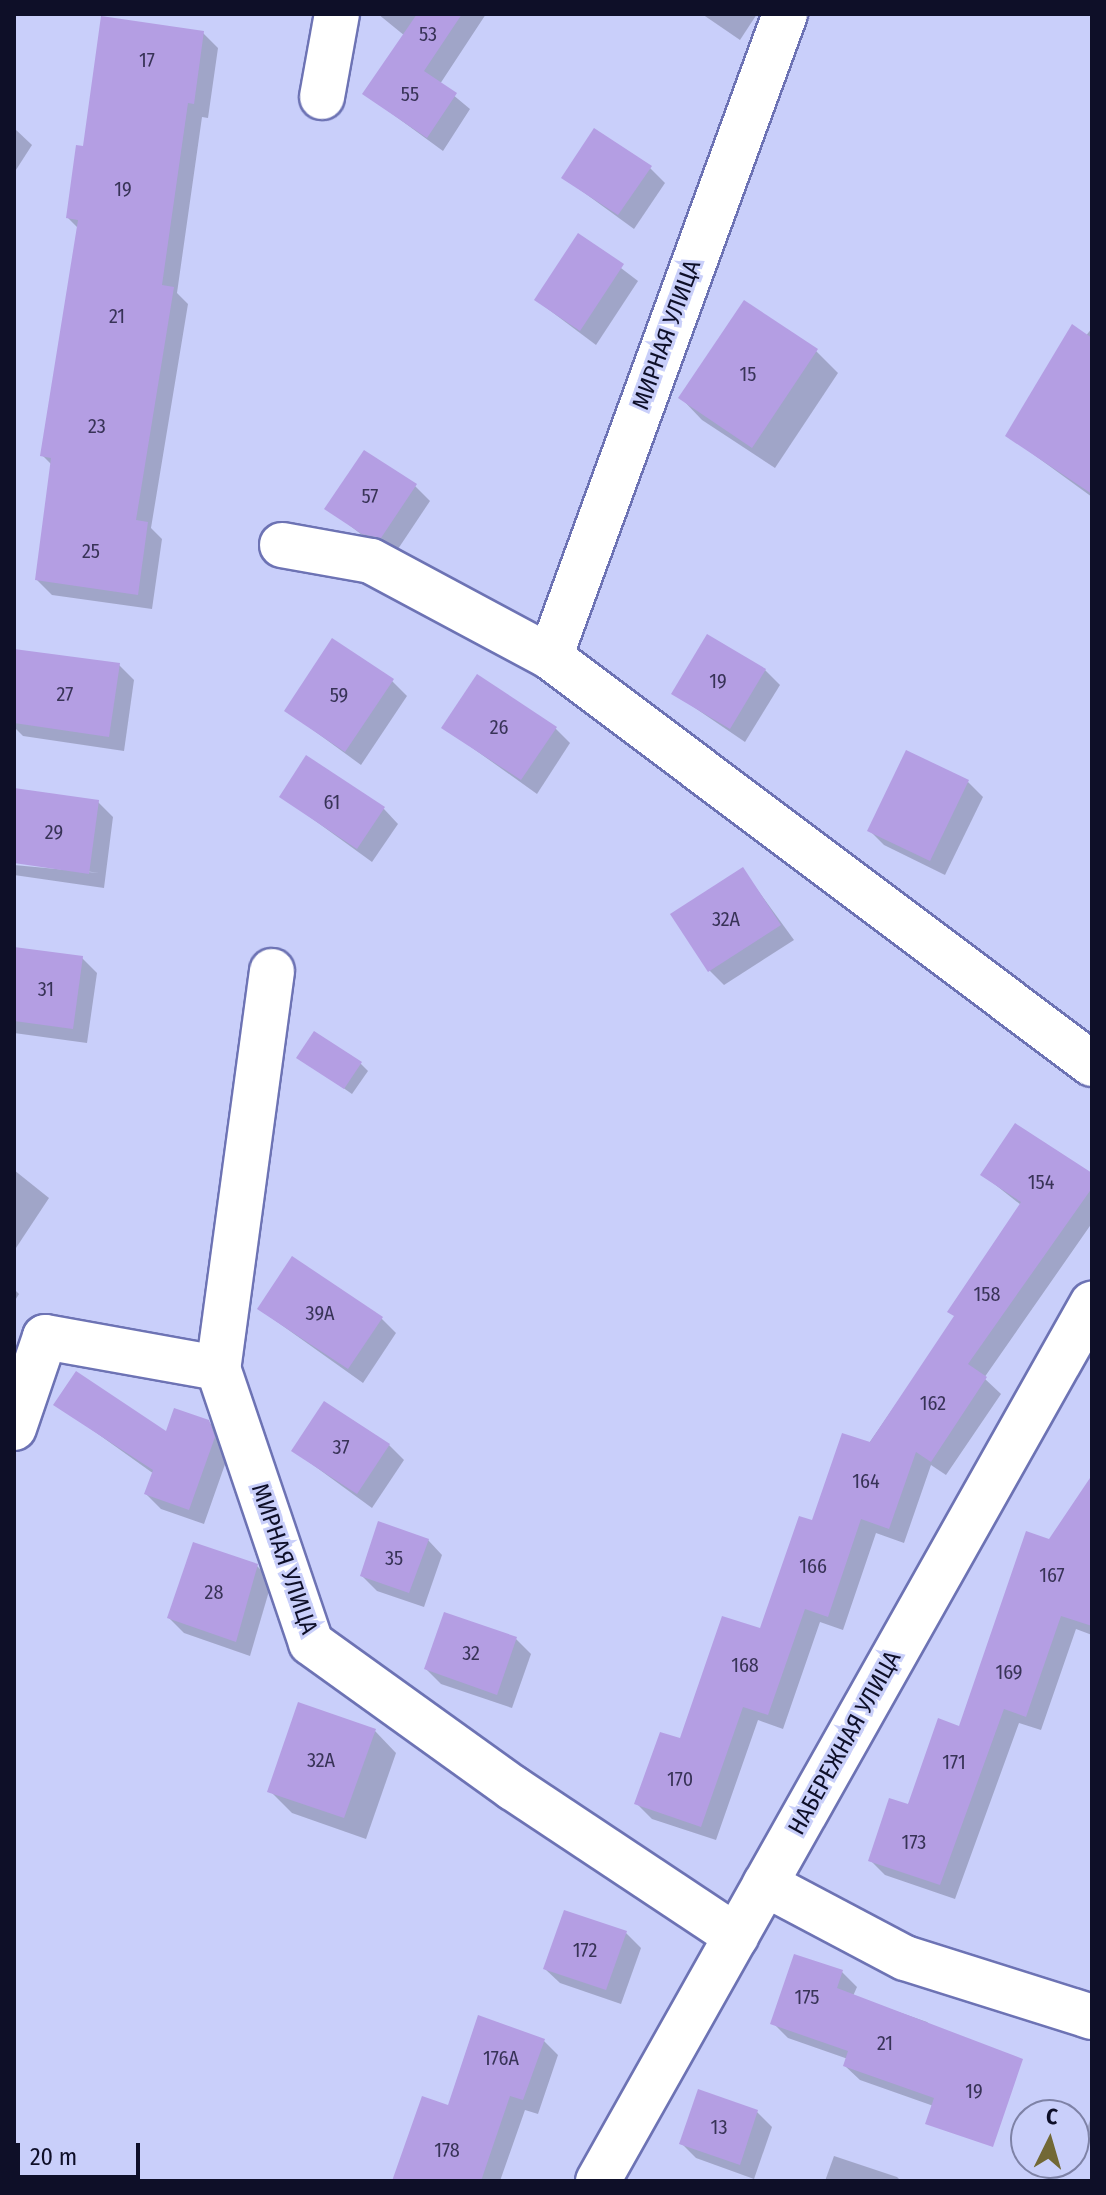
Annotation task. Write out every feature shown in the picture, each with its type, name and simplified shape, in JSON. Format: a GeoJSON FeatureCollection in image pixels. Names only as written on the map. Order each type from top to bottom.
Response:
{"type":"FeatureCollection","features":[{"type":"Feature","properties":{"kind":"street"},"geometry":{"type":"LineString","coordinates":[[322,97],[337,14]]}},
{"type":"Feature","properties":{"kind":"street","name":"МИРНАЯ УЛИЦА"},"geometry":{"type":"LineString","coordinates":[[550,657],[785,14]]}},
{"type":"Feature","properties":{"kind":"street"},"geometry":{"type":"LineString","coordinates":[[282,545],[371,561],[550,657],[1092,1064]]}},
{"type":"Feature","properties":{"kind":"street","name":"МИРНАЯ УЛИЦА"},"geometry":{"type":"LineString","coordinates":[[272,971],[218,1368],[311,1643],[513,1788],[736,1936]]}},
{"type":"Feature","properties":{"kind":"street","name":"НАБЕРЕЖНАЯ УЛИЦА"},"geometry":{"type":"LineString","coordinates":[[598,2181],[1092,1304]]}},
{"type":"Feature","properties":{"kind":"street"},"geometry":{"type":"LineString","coordinates":[[14,1428],[45,1337],[218,1368]]}},
{"type":"Feature","properties":{"kind":"street"},"geometry":{"type":"LineString","coordinates":[[765,1884],[905,1958],[1092,2017]]}},
{"type":"Feature","properties":{"kind":"building"},"geometry":{"type":"Polygon","coordinates":[[[417,14],[462,14],[424,71],[457,93],[427,138],[362,94],[417,14]]]}},
{"type":"Feature","properties":{"kind":"building"},"geometry":{"type":"Polygon","coordinates":[[[101,16],[204,31],[194,104],[188,103],[162,285],[174,287],[136,520],[148,522],[138,595],[35,580],[51,458],[40,456],[78,220],[66,218],[76,145],[83,146],[101,16]]]}},
{"type":"Feature","properties":{"kind":"building"},"geometry":{"type":"Polygon","coordinates":[[[594,128],[652,166],[618,215],[561,178],[594,128]]]}},
{"type":"Feature","properties":{"kind":"building"},"geometry":{"type":"Polygon","coordinates":[[[578,233],[624,264],[580,331],[534,300],[578,233]]]}},
{"type":"Feature","properties":{"kind":"building"},"geometry":{"type":"Polygon","coordinates":[[[744,300],[818,349],[752,448],[678,398],[744,300]]]}},
{"type":"Feature","properties":{"kind":"building"},"geometry":{"type":"Polygon","coordinates":[[[1072,324],[1092,338],[1092,494],[1005,436],[1072,324]]]}},
{"type":"Feature","properties":{"kind":"building"},"geometry":{"type":"Polygon","coordinates":[[[364,450],[417,484],[381,538],[362,534],[324,509],[364,450]]]}},
{"type":"Feature","properties":{"kind":"building"},"geometry":{"type":"Polygon","coordinates":[[[707,634],[766,669],[730,729],[671,694],[707,634]]]}},
{"type":"Feature","properties":{"kind":"building"},"geometry":{"type":"Polygon","coordinates":[[[332,638],[394,679],[345,752],[284,711],[332,638]]]}},
{"type":"Feature","properties":{"kind":"building"},"geometry":{"type":"Polygon","coordinates":[[[14,649],[120,663],[109,737],[14,723],[14,649]]]}},
{"type":"Feature","properties":{"kind":"building"},"geometry":{"type":"Polygon","coordinates":[[[477,674],[557,727],[521,780],[441,728],[477,674]]]}},
{"type":"Feature","properties":{"kind":"building"},"geometry":{"type":"Polygon","coordinates":[[[906,750],[969,780],[930,861],[867,831],[906,750]]]}},
{"type":"Feature","properties":{"kind":"building"},"geometry":{"type":"Polygon","coordinates":[[[306,755],[385,807],[357,849],[279,797],[306,755]]]}},
{"type":"Feature","properties":{"kind":"building"},"geometry":{"type":"Polygon","coordinates":[[[14,788],[99,800],[89,874],[14,863],[14,788]]]}},
{"type":"Feature","properties":{"kind":"building"},"geometry":{"type":"Polygon","coordinates":[[[743,867],[781,925],[708,972],[670,914],[743,867]]]}},
{"type":"Feature","properties":{"kind":"building"},"geometry":{"type":"Polygon","coordinates":[[[14,947],[83,956],[73,1029],[14,1021],[14,947]]]}},
{"type":"Feature","properties":{"kind":"building"},"geometry":{"type":"Polygon","coordinates":[[[314,1031],[362,1062],[344,1089],[296,1058],[314,1031]]]}},
{"type":"Feature","properties":{"kind":"building"},"geometry":{"type":"Polygon","coordinates":[[[1015,1123],[1092,1173],[1092,1188],[968,1364],[987,1377],[931,1462],[916,1452],[889,1529],[861,1519],[828,1617],[805,1609],[768,1715],[743,1707],[701,1827],[634,1804],[660,1732],[680,1738],[722,1616],[760,1628],[799,1516],[812,1520],[842,1433],[870,1442],[954,1316],[947,1312],[1021,1202],[980,1175],[1015,1123]]]}},
{"type":"Feature","properties":{"kind":"building"},"geometry":{"type":"Polygon","coordinates":[[[292,1256],[383,1317],[348,1369],[257,1309],[292,1256]]]}},
{"type":"Feature","properties":{"kind":"building"},"geometry":{"type":"Polygon","coordinates":[[[76,1371],[166,1431],[174,1408],[209,1420],[215,1437],[189,1510],[144,1494],[153,1470],[53,1405],[76,1371]]]}},
{"type":"Feature","properties":{"kind":"building"},"geometry":{"type":"Polygon","coordinates":[[[324,1401],[390,1444],[357,1494],[291,1451],[324,1401]]]}},
{"type":"Feature","properties":{"kind":"building"},"geometry":{"type":"Polygon","coordinates":[[[1092,1475],[1092,1626],[1061,1616],[1026,1717],[1004,1709],[940,1885],[868,1861],[889,1798],[908,1804],[938,1718],[959,1726],[1026,1531],[1049,1539],[1092,1475]]]}},
{"type":"Feature","properties":{"kind":"building"},"geometry":{"type":"Polygon","coordinates":[[[378,1521],[429,1539],[409,1593],[360,1576],[378,1521]]]}},
{"type":"Feature","properties":{"kind":"building"},"geometry":{"type":"Polygon","coordinates":[[[193,1542],[258,1564],[236,1642],[167,1618],[193,1542]]]}},
{"type":"Feature","properties":{"kind":"building"},"geometry":{"type":"Polygon","coordinates":[[[444,1612],[517,1637],[497,1695],[424,1669],[444,1612]]]}},
{"type":"Feature","properties":{"kind":"building"},"geometry":{"type":"Polygon","coordinates":[[[298,1702],[376,1729],[344,1818],[267,1792],[298,1702]]]}},
{"type":"Feature","properties":{"kind":"building"},"geometry":{"type":"Polygon","coordinates":[[[564,1910],[627,1931],[606,1990],[543,1969],[564,1910]]]}},
{"type":"Feature","properties":{"kind":"building"},"geometry":{"type":"Polygon","coordinates":[[[794,1954],[843,1970],[837,1988],[1023,2059],[993,2147],[925,2124],[934,2098],[843,2066],[848,2051],[770,2024],[794,1954]]]}},
{"type":"Feature","properties":{"kind":"building"},"geometry":{"type":"Polygon","coordinates":[[[478,2015],[545,2039],[523,2100],[510,2096],[481,2181],[392,2181],[422,2096],[448,2105],[478,2015]]]}},
{"type":"Feature","properties":{"kind":"building"},"geometry":{"type":"Polygon","coordinates":[[[698,2089],[758,2110],[740,2165],[679,2144],[698,2089]]]}}]}
